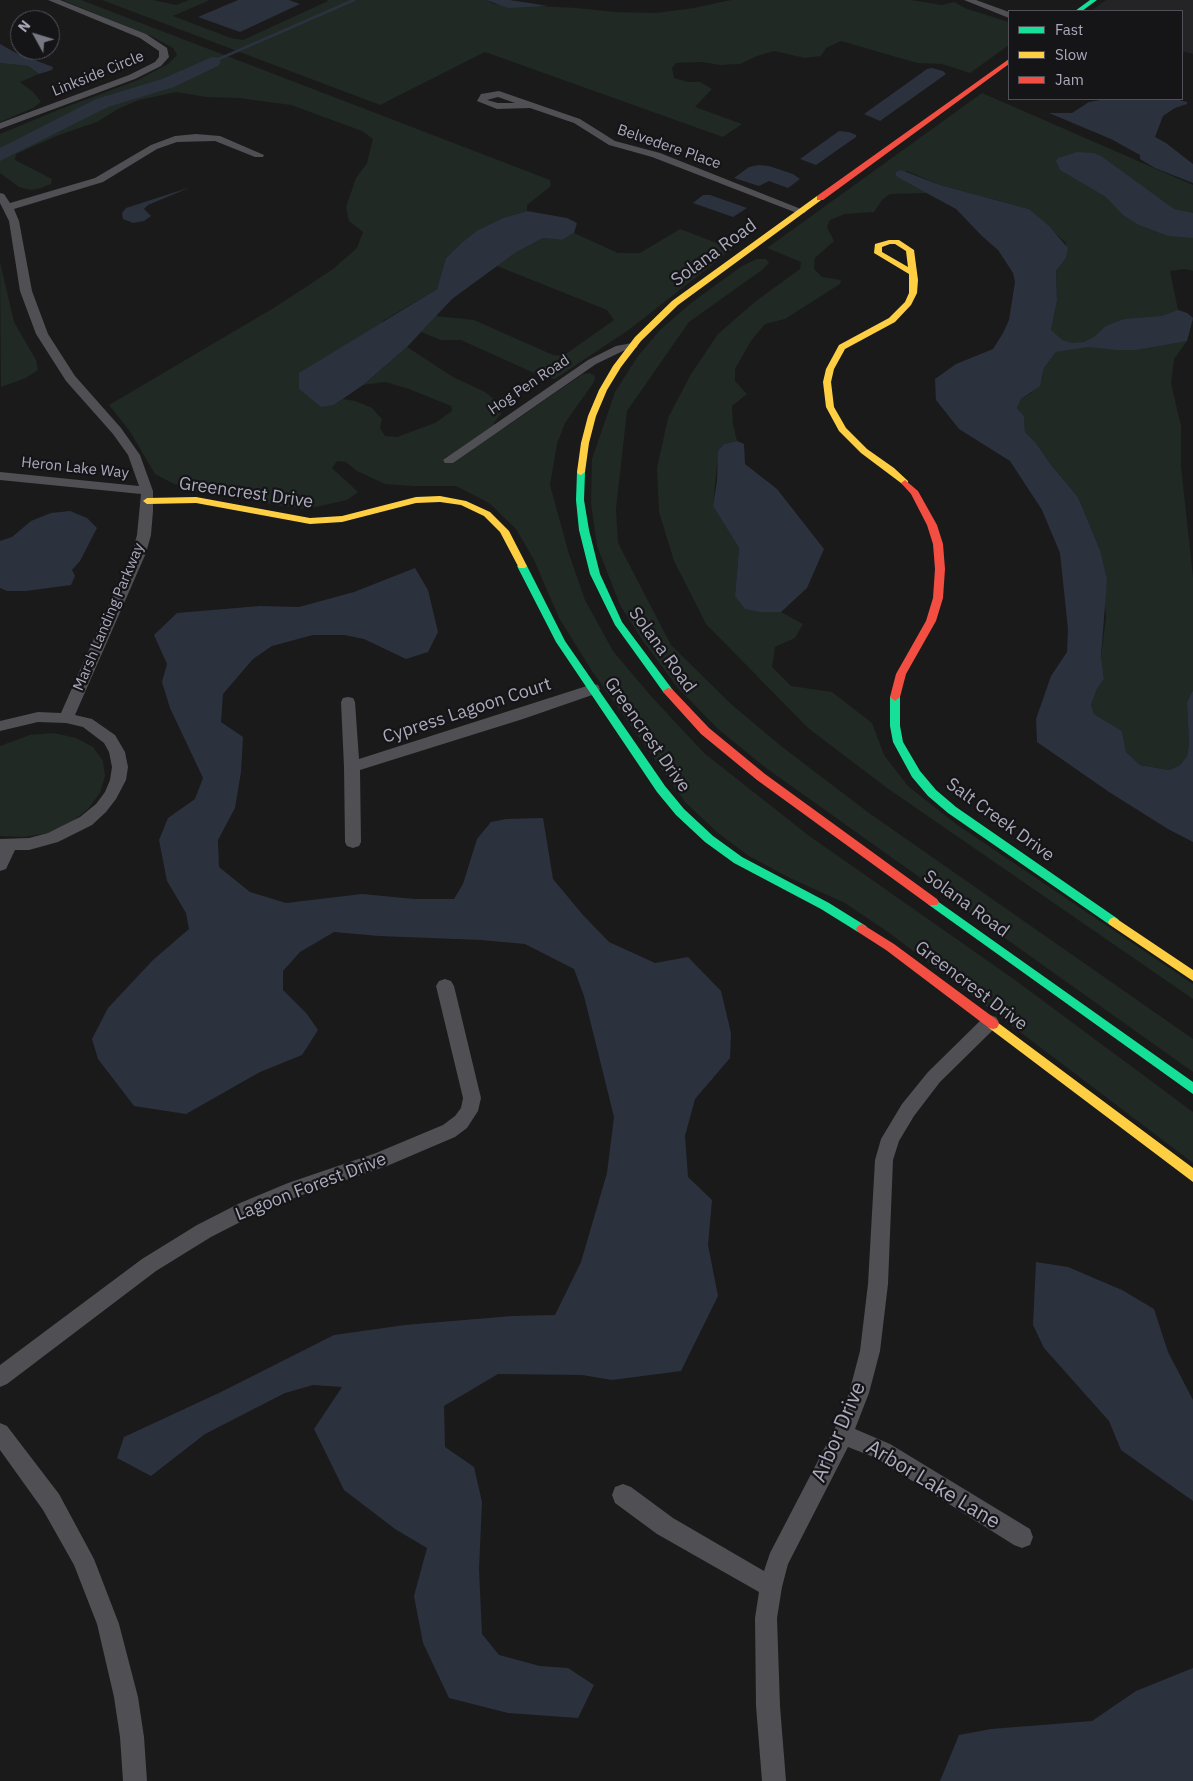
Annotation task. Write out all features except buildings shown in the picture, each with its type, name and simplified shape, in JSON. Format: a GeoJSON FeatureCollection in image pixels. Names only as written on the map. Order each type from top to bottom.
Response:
{"type":"FeatureCollection","features":[{"type":"Feature","properties":{"kind":"street","name":"Linkside Circle"},"geometry":{"type":"LineString","coordinates":[[0,126],[132,77],[158,64],[164,57],[164,50],[152,40],[52,0]]}},
{"type":"Feature","properties":{"kind":"street"},"geometry":{"type":"LineString","coordinates":[[968,0],[1008,15]]}},
{"type":"Feature","properties":{"kind":"street"},"geometry":{"type":"LineString","coordinates":[[1079,10],[1094,0]]}},
{"type":"Feature","properties":{"kind":"street"},"geometry":{"type":"LineString","coordinates":[[994,8],[1011,10]]}},
{"type":"Feature","properties":{"kind":"street","name":"Solana Road"},"geometry":{"type":"LineString","coordinates":[[1008,62],[675,304],[655,320],[632,346],[603,390],[592,416],[585,443],[581,471],[580,500],[588,550],[606,599],[634,648],[661,684],[705,731],[761,777],[1193,1088]]}},
{"type":"Feature","properties":{"kind":"street","name":"Belvedere Place"},"geometry":{"type":"LineString","coordinates":[[531,105],[577,121],[612,143],[656,155],[801,211]]}},
{"type":"Feature","properties":{"kind":"street"},"geometry":{"type":"LineString","coordinates":[[8,207],[99,180],[154,147],[175,139],[196,136],[217,138],[260,155]]}},
{"type":"Feature","properties":{"kind":"street","name":"Marsh Landing Parkway"},"geometry":{"type":"LineString","coordinates":[[0,196],[8,207],[14,221],[26,292],[42,334],[70,378],[117,431],[134,455],[142,473],[147,496],[144,535],[139,552],[66,718]]}},
{"type":"Feature","properties":{"kind":"street","name":"Salt Creek Drive"},"geometry":{"type":"LineString","coordinates":[[912,272],[913,292],[908,303],[892,320],[858,336],[842,347],[830,369],[827,382],[830,407],[842,429],[864,451],[891,470],[915,493],[932,525],[938,544],[940,569],[938,598],[922,641],[901,674],[895,692],[893,708],[894,726],[898,742],[916,774],[932,793],[952,810],[1193,976]]}},
{"type":"Feature","properties":{"kind":"street","name":"Hog Pen Road"},"geometry":{"type":"LineString","coordinates":[[449,460],[592,362],[620,348],[632,346]]}},
{"type":"Feature","properties":{"kind":"street","name":"Heron Lake Way"},"geometry":{"type":"LineString","coordinates":[[0,476],[147,496]]}},
{"type":"Feature","properties":{"kind":"street","name":"Greencrest Drive"},"geometry":{"type":"LineString","coordinates":[[147,496],[196,500],[310,521],[342,519],[428,499],[452,500],[473,506],[487,514],[504,531],[551,624],[593,689],[661,789],[680,812],[709,839],[738,860],[825,906],[868,932],[1193,1176]]}},
{"type":"Feature","properties":{"kind":"street","name":"Cypress Lagoon Court"},"geometry":{"type":"LineString","coordinates":[[352,767],[518,715],[593,689]]}},
{"type":"Feature","properties":{"kind":"street"},"geometry":{"type":"LineString","coordinates":[[348,702],[352,767],[353,842]]}},
{"type":"Feature","properties":{"kind":"street"},"geometry":{"type":"LineString","coordinates":[[0,726],[38,717],[66,718],[87,723],[100,730],[110,739],[117,752],[120,767],[118,780],[111,795],[101,808],[86,821],[70,831],[52,838],[29,844],[4,846],[0,865]]}},
{"type":"Feature","properties":{"kind":"street","name":"Lagoon Forest Drive"},"geometry":{"type":"LineString","coordinates":[[0,1377],[149,1265],[204,1231],[295,1189],[380,1160],[449,1131],[461,1122],[469,1111],[472,1098],[445,986]]}},
{"type":"Feature","properties":{"kind":"street","name":"Arbor Drive"},"geometry":{"type":"LineString","coordinates":[[774,1781],[768,1706],[767,1628],[771,1587],[778,1561],[843,1434],[859,1393],[870,1351],[878,1284],[884,1160],[890,1139],[908,1110],[934,1077],[990,1022]]}},
{"type":"Feature","properties":{"kind":"street"},"geometry":{"type":"LineString","coordinates":[[0,1433],[51,1502],[68,1530],[86,1568],[108,1624],[126,1697],[132,1737],[135,1781]]}},
{"type":"Feature","properties":{"kind":"street","name":"Arbor Lake Lane"},"geometry":{"type":"LineString","coordinates":[[843,1434],[883,1451],[1022,1538]]}},
{"type":"Feature","properties":{"kind":"street"},"geometry":{"type":"LineString","coordinates":[[623,1495],[665,1526],[771,1587]]}},
{"type":"Feature","properties":{"kind":"shaded area"},"geometry":{"type":"Polygon","coordinates":[[[62,0],[81,0],[550,180],[551,186],[527,205],[527,211],[503,218],[478,230],[446,258],[437,289],[383,321],[334,405],[343,399],[355,401],[372,408],[382,419],[380,428],[385,436],[397,437],[435,423],[452,411],[451,406],[409,389],[385,382],[363,385],[407,347],[453,377],[485,392],[503,406],[501,414],[493,424],[504,428],[583,374],[590,373],[595,376],[594,382],[565,423],[557,444],[550,485],[569,554],[585,600],[613,651],[650,695],[704,753],[808,835],[1015,980],[1193,1112],[1193,1163],[888,932],[845,903],[790,878],[749,856],[718,833],[685,802],[592,671],[559,618],[534,560],[516,529],[489,503],[456,486],[385,484],[357,471],[346,462],[337,461],[332,468],[358,492],[347,500],[307,509],[193,491],[155,474],[129,430],[109,405],[277,306],[333,269],[357,248],[363,232],[349,221],[346,207],[356,178],[367,163],[373,139],[362,131],[291,105],[239,98],[206,97],[176,92],[139,100],[118,109],[97,122],[59,135],[16,154],[15,160],[52,179],[51,184],[41,188],[31,190],[19,187],[0,173],[0,159],[102,106],[102,103],[0,148],[0,134],[138,80],[168,64],[177,55],[173,48],[153,37],[62,0]]]}},
{"type":"Feature","properties":{"kind":"shaded area"},"geometry":{"type":"Polygon","coordinates":[[[102,0],[153,0],[176,5],[189,0],[210,0],[173,16],[231,38],[243,40],[328,1],[326,0],[486,0],[494,4],[656,13],[694,8],[731,0],[911,0],[942,5],[954,2],[967,9],[1008,22],[1008,46],[970,73],[942,64],[917,63],[841,41],[826,48],[821,56],[805,58],[774,51],[740,64],[676,63],[672,68],[674,78],[688,82],[700,82],[712,89],[695,107],[742,124],[723,137],[485,52],[380,105],[102,0]]]}},
{"type":"Feature","properties":{"kind":"shaded area"},"geometry":{"type":"Polygon","coordinates":[[[1106,0],[1193,0],[1193,54],[1183,51],[1183,10],[1092,10],[1106,0]]]}},
{"type":"Feature","properties":{"kind":"shaded area"},"geometry":{"type":"Polygon","coordinates":[[[0,63],[28,66],[39,74],[20,82],[33,92],[41,102],[33,108],[0,122],[0,63]]]}},
{"type":"Feature","properties":{"kind":"shaded area"},"geometry":{"type":"Polygon","coordinates":[[[982,93],[1193,185],[1193,271],[1185,269],[1170,271],[1178,310],[1187,313],[1193,318],[1187,341],[1174,359],[1171,383],[1181,426],[1181,466],[1193,577],[1193,690],[1187,702],[1189,744],[1187,756],[1180,765],[1169,770],[1140,765],[1126,752],[1122,731],[1094,714],[1091,705],[1097,689],[1104,679],[1101,656],[1106,618],[1100,550],[1078,497],[1051,465],[1036,443],[1025,432],[1024,416],[1017,408],[1021,399],[1031,393],[1042,379],[1044,368],[1056,352],[1051,330],[1057,301],[1056,271],[1066,258],[1066,243],[1029,209],[940,185],[907,171],[896,176],[928,193],[890,194],[882,200],[874,212],[845,214],[830,220],[827,227],[834,241],[815,258],[814,269],[822,277],[841,280],[840,284],[785,319],[765,324],[751,341],[735,369],[735,381],[747,394],[732,406],[733,424],[737,441],[724,444],[717,465],[713,506],[739,548],[735,596],[759,612],[781,612],[803,624],[795,638],[775,647],[772,667],[791,686],[832,692],[872,723],[884,755],[908,786],[956,824],[1193,984],[1193,999],[887,788],[808,728],[706,624],[674,561],[659,512],[657,468],[668,418],[691,374],[718,334],[756,301],[800,269],[801,262],[767,248],[982,93]]]}},
{"type":"Feature","properties":{"kind":"shaded area"},"geometry":{"type":"Polygon","coordinates":[[[680,229],[732,249],[630,329],[555,379],[543,377],[461,340],[441,340],[421,332],[436,316],[474,320],[553,355],[563,356],[614,320],[607,310],[497,266],[515,253],[543,238],[562,240],[574,233],[618,253],[640,253],[680,229]]]}},
{"type":"Feature","properties":{"kind":"shaded area"},"geometry":{"type":"Polygon","coordinates":[[[757,259],[766,259],[769,263],[689,322],[627,411],[616,509],[618,543],[671,645],[731,704],[781,746],[869,813],[1193,1039],[1193,1072],[766,768],[718,729],[678,688],[643,641],[620,605],[597,546],[591,503],[592,459],[615,392],[638,356],[660,330],[691,303],[742,266],[757,259]]]}},
{"type":"Feature","properties":{"kind":"shaded area"},"geometry":{"type":"Polygon","coordinates":[[[0,262],[14,322],[36,360],[38,370],[26,378],[1,387],[0,262]]]}},
{"type":"Feature","properties":{"kind":"shaded area"},"geometry":{"type":"Polygon","coordinates":[[[54,733],[76,738],[93,747],[103,761],[105,776],[100,793],[88,809],[70,823],[48,833],[24,837],[0,836],[0,746],[30,735],[54,733]]]}},
{"type":"Feature","properties":{"kind":"water"},"geometry":{"type":"Polygon","coordinates":[[[238,0],[289,0],[300,4],[240,32],[198,17],[238,0]]]}},
{"type":"Feature","properties":{"kind":"water"},"geometry":{"type":"Polygon","coordinates":[[[486,0],[510,0],[548,6],[508,8],[486,0]]]}},
{"type":"Feature","properties":{"kind":"water"},"geometry":{"type":"Polygon","coordinates":[[[0,44],[10,50],[10,60],[34,60],[53,67],[52,70],[39,74],[28,66],[0,63],[0,44]]]}},
{"type":"Feature","properties":{"kind":"water"},"geometry":{"type":"Polygon","coordinates":[[[932,68],[943,71],[946,74],[880,121],[864,114],[927,69],[932,68]]]}},
{"type":"Feature","properties":{"kind":"water"},"geometry":{"type":"Polygon","coordinates":[[[1100,100],[1179,100],[1187,102],[1187,104],[1175,108],[1163,116],[1155,137],[1193,164],[1193,183],[1155,168],[1140,159],[1140,155],[1111,139],[1049,113],[1072,113],[1089,102],[1100,100]]]}},
{"type":"Feature","properties":{"kind":"water"},"geometry":{"type":"Polygon","coordinates":[[[102,103],[102,105],[55,131],[0,159],[0,148],[95,104],[102,103]]]}},
{"type":"Feature","properties":{"kind":"water"},"geometry":{"type":"Polygon","coordinates":[[[839,131],[849,132],[856,135],[856,137],[816,165],[800,159],[839,131]]]}},
{"type":"Feature","properties":{"kind":"water"},"geometry":{"type":"Polygon","coordinates":[[[1077,152],[1094,153],[1101,156],[1174,209],[1193,213],[1193,238],[1168,236],[1139,225],[1123,215],[1106,197],[1060,170],[1056,161],[1058,158],[1077,152]]]}},
{"type":"Feature","properties":{"kind":"water"},"geometry":{"type":"Polygon","coordinates":[[[769,166],[793,174],[800,179],[788,188],[769,181],[759,186],[734,178],[749,167],[769,166]]]}},
{"type":"Feature","properties":{"kind":"water"},"geometry":{"type":"Polygon","coordinates":[[[901,170],[940,185],[1029,209],[1049,226],[1068,248],[1066,258],[1056,271],[1057,301],[1051,330],[1062,340],[1072,343],[1084,342],[1094,337],[1106,326],[1124,319],[1162,316],[1178,310],[1187,313],[1193,318],[1187,341],[1136,350],[1088,347],[1056,352],[1044,368],[1040,386],[1021,399],[1017,408],[1024,416],[1025,432],[1036,443],[1051,465],[1078,497],[1100,550],[1107,580],[1101,656],[1104,679],[1097,689],[1091,705],[1094,714],[1122,731],[1126,752],[1140,765],[1169,770],[1180,765],[1187,756],[1189,744],[1187,702],[1193,690],[1193,842],[1168,829],[1109,792],[1037,742],[1036,719],[1051,676],[1067,652],[1068,629],[1060,553],[1042,510],[1010,461],[959,429],[936,400],[935,379],[956,364],[993,349],[1003,333],[1009,320],[1015,282],[1013,273],[998,250],[956,209],[896,176],[896,172],[901,170]]]}},
{"type":"Feature","properties":{"kind":"water"},"geometry":{"type":"Polygon","coordinates":[[[191,187],[148,205],[144,209],[151,216],[144,221],[133,223],[123,219],[122,213],[126,208],[191,187]]]}},
{"type":"Feature","properties":{"kind":"water"},"geometry":{"type":"Polygon","coordinates":[[[703,195],[710,195],[747,208],[733,217],[693,203],[703,195]]]}},
{"type":"Feature","properties":{"kind":"water"},"geometry":{"type":"Polygon","coordinates":[[[527,211],[567,218],[577,223],[574,233],[562,240],[543,238],[515,253],[452,299],[407,347],[363,385],[334,405],[321,407],[299,389],[299,373],[437,289],[446,258],[478,230],[503,218],[527,211]]]}},
{"type":"Feature","properties":{"kind":"water"},"geometry":{"type":"Polygon","coordinates":[[[737,441],[744,444],[745,464],[777,489],[824,549],[807,588],[781,612],[759,612],[745,609],[735,596],[739,548],[713,506],[717,481],[718,451],[724,444],[737,441]]]}},
{"type":"Feature","properties":{"kind":"water"},"geometry":{"type":"Polygon","coordinates":[[[70,511],[87,518],[97,528],[80,561],[72,570],[75,576],[71,585],[26,591],[7,591],[0,588],[0,541],[12,537],[31,521],[51,513],[70,511]]]}},
{"type":"Feature","properties":{"kind":"water"},"geometry":{"type":"Polygon","coordinates":[[[415,568],[428,590],[438,632],[428,652],[406,659],[364,639],[344,635],[313,635],[272,646],[253,659],[223,694],[221,722],[243,737],[241,772],[235,808],[218,840],[219,867],[250,892],[286,903],[362,894],[415,899],[454,899],[463,884],[477,839],[491,822],[506,819],[543,818],[553,879],[583,915],[609,942],[655,963],[688,957],[721,991],[731,1033],[730,1058],[695,1099],[685,1136],[688,1177],[712,1200],[708,1245],[718,1296],[681,1371],[612,1380],[582,1375],[498,1374],[444,1406],[445,1447],[474,1467],[482,1502],[479,1569],[482,1634],[499,1655],[540,1666],[568,1668],[594,1685],[578,1718],[508,1713],[449,1698],[423,1643],[414,1596],[427,1548],[395,1529],[344,1490],[314,1429],[342,1387],[313,1385],[285,1393],[205,1434],[151,1476],[117,1458],[124,1437],[221,1392],[334,1335],[405,1325],[512,1316],[555,1315],[581,1262],[607,1173],[614,1117],[584,996],[574,969],[525,944],[334,932],[300,952],[283,971],[283,990],[307,1014],[318,1030],[302,1055],[260,1072],[186,1114],[134,1106],[98,1059],[92,1039],[108,1008],[153,960],[189,929],[186,913],[167,881],[159,840],[168,818],[195,799],[203,778],[170,708],[162,682],[167,664],[154,635],[177,613],[260,606],[299,607],[354,592],[415,568]]]}},
{"type":"Feature","properties":{"kind":"water"},"geometry":{"type":"Polygon","coordinates":[[[1036,1262],[1068,1267],[1122,1290],[1154,1309],[1168,1352],[1193,1400],[1193,1501],[1121,1450],[1109,1421],[1044,1348],[1033,1325],[1036,1262]]]}},
{"type":"Feature","properties":{"kind":"water"},"geometry":{"type":"Polygon","coordinates":[[[1193,1668],[1193,1781],[940,1781],[959,1735],[991,1729],[1092,1721],[1136,1691],[1193,1668]]]}},
{"type":"Feature","properties":{"kind":"waterway"},"geometry":{"type":"LineString","coordinates":[[212,62],[354,0]]}},
{"type":"Feature","properties":{"kind":"waterway"},"geometry":{"type":"LineString","coordinates":[[0,155],[102,103],[168,83],[212,62]]}},
{"type":"Feature","properties":{"kind":"traffic: fast"},"geometry":{"type":"LineString","coordinates":[[1079,10],[1094,0]]}},
{"type":"Feature","properties":{"kind":"traffic: fast"},"geometry":{"type":"LineString","coordinates":[[581,472],[580,500],[584,530],[595,574],[618,623],[668,691]]}},
{"type":"Feature","properties":{"kind":"traffic: fast"},"geometry":{"type":"LineString","coordinates":[[522,566],[561,642],[661,789],[680,812],[709,839],[738,860],[825,906],[862,929]]}},
{"type":"Feature","properties":{"kind":"traffic: fast"},"geometry":{"type":"LineString","coordinates":[[895,697],[895,726],[898,742],[916,774],[932,793],[952,810],[1114,922]]}},
{"type":"Feature","properties":{"kind":"traffic: fast"},"geometry":{"type":"LineString","coordinates":[[933,902],[1193,1089]]}},
{"type":"Feature","properties":{"kind":"traffic: slow"},"geometry":{"type":"LineString","coordinates":[[581,472],[585,443],[592,416],[603,390],[617,366],[638,339],[675,303],[820,198]]}},
{"type":"Feature","properties":{"kind":"traffic: slow"},"geometry":{"type":"LineString","coordinates":[[905,483],[891,470],[864,451],[842,429],[830,407],[827,382],[830,369],[842,347],[892,320],[908,303],[913,293],[914,280],[910,250],[896,242],[889,242],[878,246],[878,253],[912,272]]}},
{"type":"Feature","properties":{"kind":"traffic: slow"},"geometry":{"type":"LineString","coordinates":[[147,501],[196,500],[310,521],[342,519],[416,500],[440,499],[463,503],[487,514],[504,531],[522,566]]}},
{"type":"Feature","properties":{"kind":"traffic: slow"},"geometry":{"type":"LineString","coordinates":[[1114,922],[1193,976]]}},
{"type":"Feature","properties":{"kind":"traffic: slow"},"geometry":{"type":"LineString","coordinates":[[993,1024],[1193,1176]]}},
{"type":"Feature","properties":{"kind":"traffic: jam"},"geometry":{"type":"LineString","coordinates":[[820,198],[1008,62]]}},
{"type":"Feature","properties":{"kind":"traffic: jam"},"geometry":{"type":"LineString","coordinates":[[895,697],[901,674],[931,621],[938,598],[940,569],[938,544],[932,525],[915,493],[905,483]]}},
{"type":"Feature","properties":{"kind":"traffic: jam"},"geometry":{"type":"LineString","coordinates":[[668,691],[705,731],[761,777],[933,902]]}},
{"type":"Feature","properties":{"kind":"traffic: jam"},"geometry":{"type":"LineString","coordinates":[[862,929],[890,947],[993,1024]]}}]}
